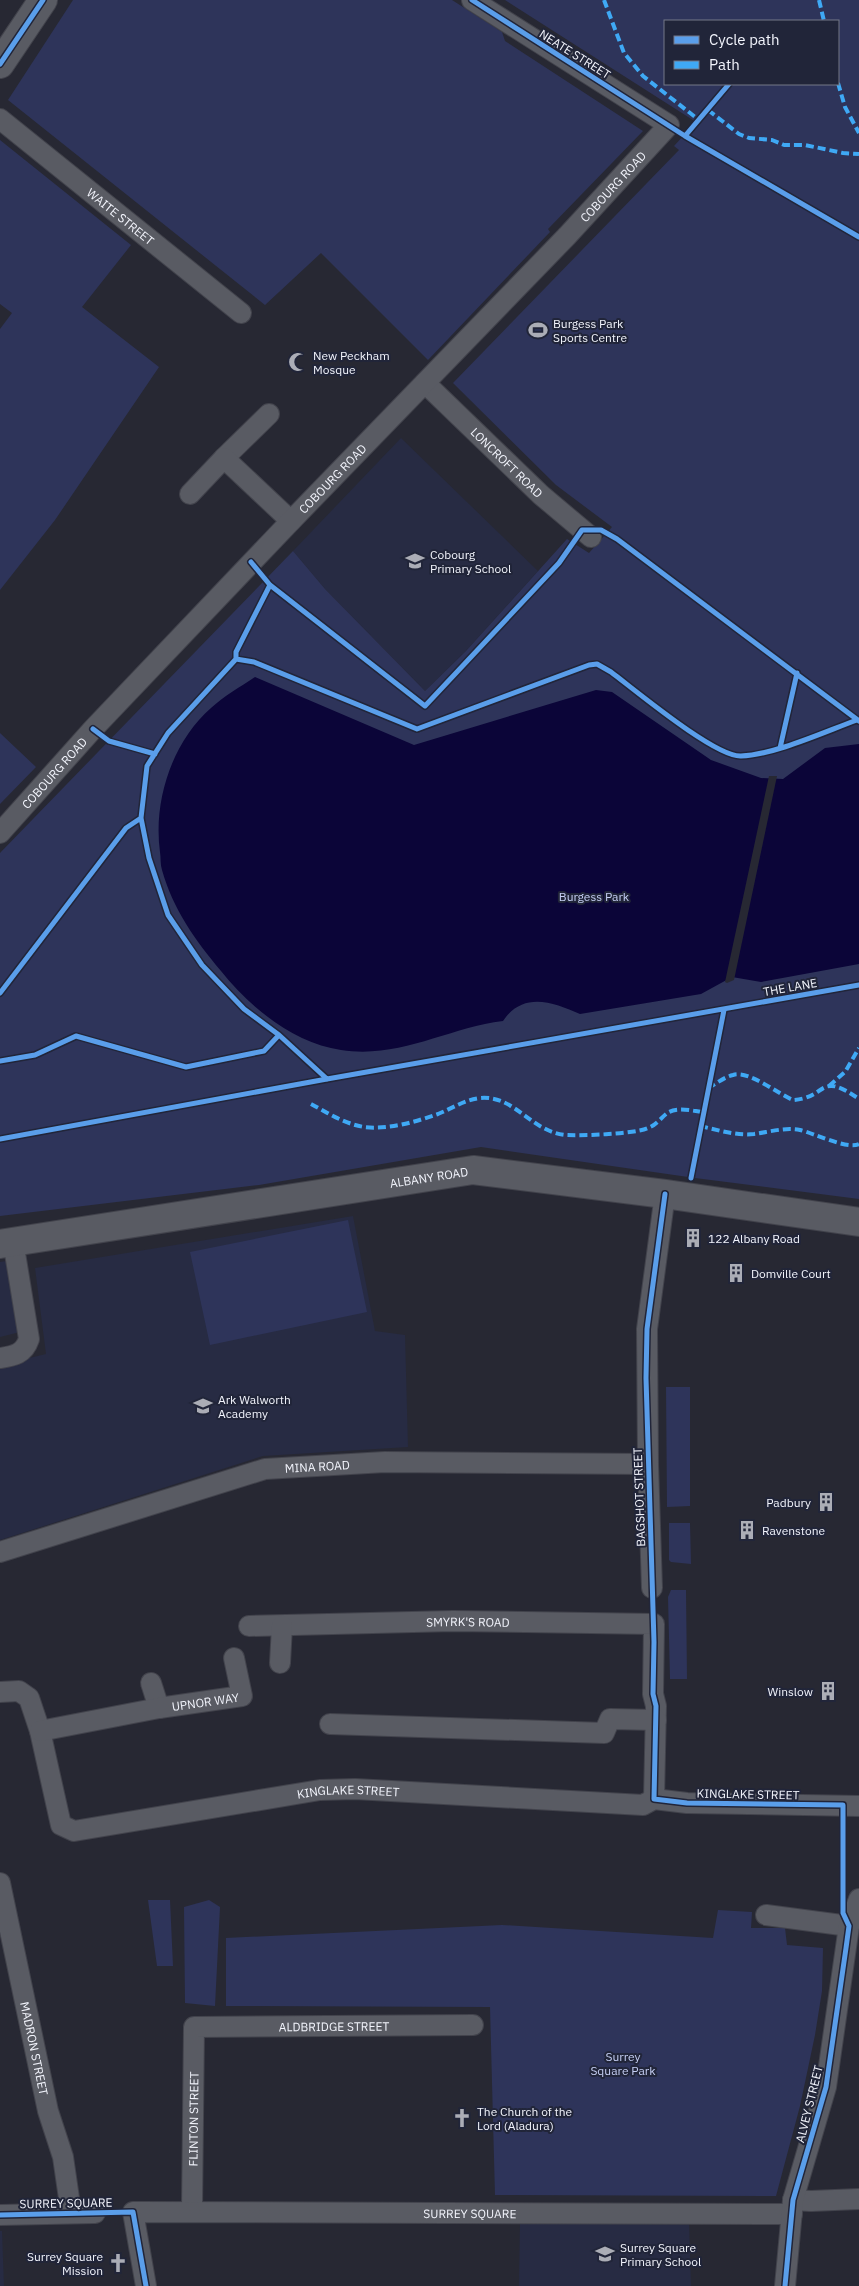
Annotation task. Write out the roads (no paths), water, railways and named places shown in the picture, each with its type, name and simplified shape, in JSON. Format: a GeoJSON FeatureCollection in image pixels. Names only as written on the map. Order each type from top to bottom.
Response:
{"type":"FeatureCollection","features":[{"type":"Feature","properties":{"kind":"main road"},"geometry":{"type":"LineString","coordinates":[[0,64],[43,0]]}},
{"type":"Feature","properties":{"kind":"main road","name":"ALBANY ROAD"},"geometry":{"type":"LineString","coordinates":[[6,1243],[473,1170],[666,1194],[859,1222]]}},
{"type":"Feature","properties":{"kind":"street","name":"NEATE STREET"},"geometry":{"type":"LineString","coordinates":[[472,0],[669,125]]}},
{"type":"Feature","properties":{"kind":"street","name":"WAITE STREET"},"geometry":{"type":"LineString","coordinates":[[0,119],[241,313]]}},
{"type":"Feature","properties":{"kind":"street","name":"COBOURG ROAD"},"geometry":{"type":"LineString","coordinates":[[0,833],[93,729],[567,236],[669,125]]}},
{"type":"Feature","properties":{"kind":"street","name":"LONCROFT ROAD"},"geometry":{"type":"LineString","coordinates":[[425,383],[541,495],[591,537]]}},
{"type":"Feature","properties":{"kind":"street"},"geometry":{"type":"LineString","coordinates":[[190,494],[269,414]]}},
{"type":"Feature","properties":{"kind":"street"},"geometry":{"type":"LineString","coordinates":[[224,458],[291,521]]}},
{"type":"Feature","properties":{"kind":"street","name":"BAGSHOT STREET"},"geometry":{"type":"LineString","coordinates":[[652,1588],[648,1464],[647,1329],[666,1194]]}},
{"type":"Feature","properties":{"kind":"street"},"geometry":{"type":"LineString","coordinates":[[0,1358],[20,1353],[26,1347],[28,1340],[6,1243]]}},
{"type":"Feature","properties":{"kind":"street","name":"MINA ROAD"},"geometry":{"type":"LineString","coordinates":[[0,1552],[265,1469],[385,1462],[648,1464]]}},
{"type":"Feature","properties":{"kind":"street","name":"SMYRK'S ROAD"},"geometry":{"type":"LineString","coordinates":[[248,1626],[453,1621],[654,1624],[653,1694],[656,1706],[656,1720]]}},
{"type":"Feature","properties":{"kind":"street"},"geometry":{"type":"LineString","coordinates":[[280,1663],[282,1626]]}},
{"type":"Feature","properties":{"kind":"street","name":"UPNOR WAY"},"geometry":{"type":"LineString","coordinates":[[40,1731],[159,1708],[242,1696],[234,1658]]}},
{"type":"Feature","properties":{"kind":"street","name":"UPNOR WAY"},"geometry":{"type":"LineString","coordinates":[[151,1682],[159,1708]]}},
{"type":"Feature","properties":{"kind":"street","name":"KINGLAKE STREET"},"geometry":{"type":"LineString","coordinates":[[10,1691],[29,1698],[40,1731],[61,1825],[74,1831],[320,1790],[355,1788],[643,1805],[654,1799],[688,1802],[859,1806]]}},
{"type":"Feature","properties":{"kind":"street"},"geometry":{"type":"LineString","coordinates":[[330,1724],[604,1733],[610,1719],[656,1720],[654,1799]]}},
{"type":"Feature","properties":{"kind":"street","name":"MADRON STREET"},"geometry":{"type":"LineString","coordinates":[[0,1883],[48,2111],[63,2157],[70,2212]]}},
{"type":"Feature","properties":{"kind":"street","name":"ALVEY STREET"},"geometry":{"type":"LineString","coordinates":[[786,2286],[793,2207],[826,2087],[849,1926],[859,1899]]}},
{"type":"Feature","properties":{"kind":"street"},"geometry":{"type":"LineString","coordinates":[[766,1915],[849,1926]]}},
{"type":"Feature","properties":{"kind":"street","name":"ALDBRIDGE STREET"},"geometry":{"type":"LineString","coordinates":[[194,2027],[472,2025]]}},
{"type":"Feature","properties":{"kind":"street","name":"FLINTON STREET"},"geometry":{"type":"LineString","coordinates":[[192,2211],[194,2027]]}},
{"type":"Feature","properties":{"kind":"street","name":"SURREY SQUARE"},"geometry":{"type":"LineString","coordinates":[[146,2286],[133,2212],[793,2207],[811,2201],[859,2199]]}},
{"type":"Feature","properties":{"kind":"street","name":"SURREY SQUARE"},"geometry":{"type":"LineString","coordinates":[[0,2214],[94,2213]]}},
{"type":"Feature","properties":{"kind":"place","name":"Burgess Park Sports Centre"},"geometry":{"type":"Point","coordinates":[538,330]}},
{"type":"Feature","properties":{"kind":"place","name":"New Peckham Mosque"},"geometry":{"type":"Point","coordinates":[298,362]}},
{"type":"Feature","properties":{"kind":"place","name":"Cobourg Primary School"},"geometry":{"type":"Point","coordinates":[415,561]}},
{"type":"Feature","properties":{"kind":"place","name":"122 Albany Road"},"geometry":{"type":"Point","coordinates":[693,1238]}},
{"type":"Feature","properties":{"kind":"place","name":"Domville Court"},"geometry":{"type":"Point","coordinates":[736,1273]}},
{"type":"Feature","properties":{"kind":"place","name":"Ark Walworth Academy"},"geometry":{"type":"Point","coordinates":[203,1406]}},
{"type":"Feature","properties":{"kind":"place","name":"Padbury"},"geometry":{"type":"Point","coordinates":[826,1502]}},
{"type":"Feature","properties":{"kind":"place","name":"Ravenstone"},"geometry":{"type":"Point","coordinates":[747,1530]}},
{"type":"Feature","properties":{"kind":"place","name":"Winslow"},"geometry":{"type":"Point","coordinates":[828,1691]}},
{"type":"Feature","properties":{"kind":"place","name":"The Church of the Lord (Aladura)"},"geometry":{"type":"Point","coordinates":[462,2118]}},
{"type":"Feature","properties":{"kind":"place","name":"Surrey Square Primary School"},"geometry":{"type":"Point","coordinates":[605,2254]}},
{"type":"Feature","properties":{"kind":"place","name":"Surrey Square Mission"},"geometry":{"type":"Point","coordinates":[118,2263]}},
{"type":"Feature","properties":{"kind":"park label","name":"Burgess Park"},"geometry":{"type":"Point","coordinates":[594,896]}},
{"type":"Feature","properties":{"kind":"park label","name":"Surrey Square Park"},"geometry":{"type":"Point","coordinates":[623,2063]}}]}
